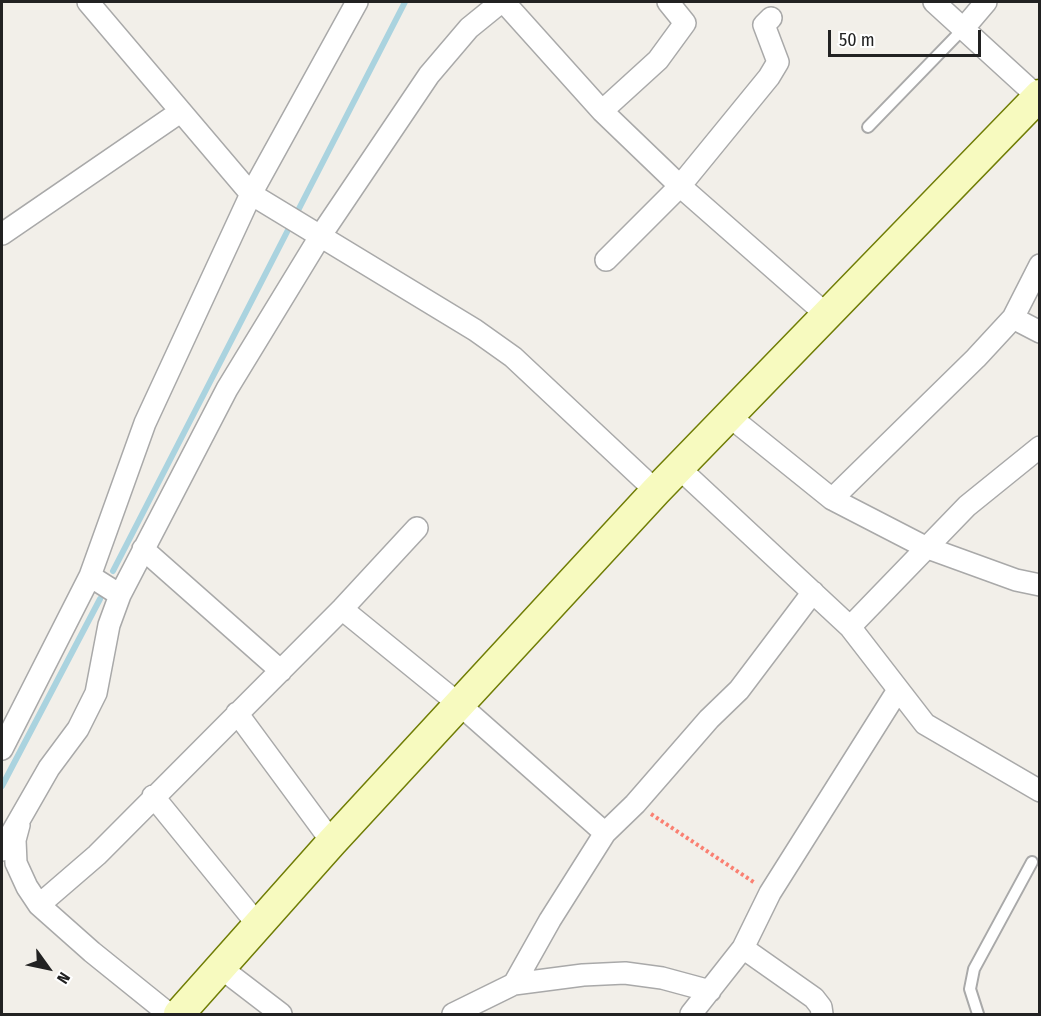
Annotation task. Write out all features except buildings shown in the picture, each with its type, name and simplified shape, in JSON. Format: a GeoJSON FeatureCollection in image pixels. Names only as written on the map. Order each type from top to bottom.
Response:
{"type":"FeatureCollection","features":[{"type":"Feature","properties":{"kind":"street"},"geometry":{"type":"LineString","coordinates":[[88,2],[251,195],[475,330],[513,357],[656,491]]}},
{"type":"Feature","properties":{"kind":"street"},"geometry":{"type":"LineString","coordinates":[[2,850],[49,768],[78,729],[96,693],[109,625],[106,586],[145,423],[251,195],[357,2]]}},
{"type":"Feature","properties":{"kind":"street"},"geometry":{"type":"LineString","coordinates":[[2,748],[106,586],[143,549],[313,231],[446,52],[469,28],[503,2],[602,111],[680,186],[828,316]]}},
{"type":"Feature","properties":{"kind":"street"},"geometry":{"type":"LineString","coordinates":[[602,111],[658,60],[685,23],[668,2]]}},
{"type":"Feature","properties":{"kind":"street"},"geometry":{"type":"LineString","coordinates":[[179,1014],[332,842],[656,491],[1039,96],[934,2]]}},
{"type":"Feature","properties":{"kind":"street"},"geometry":{"type":"LineString","coordinates":[[963,28],[986,2]]}},
{"type":"Feature","properties":{"kind":"street"},"geometry":{"type":"LineString","coordinates":[[606,261],[680,186],[778,62],[764,25],[771,18]]}},
{"type":"Feature","properties":{"kind":"street"},"geometry":{"type":"LineString","coordinates":[[2,234],[180,112]]}},
{"type":"Feature","properties":{"kind":"street"},"geometry":{"type":"LineString","coordinates":[[832,499],[976,358],[1013,318],[1040,265]]}},
{"type":"Feature","properties":{"kind":"street"},"geometry":{"type":"LineString","coordinates":[[1013,318],[1040,332]]}},
{"type":"Feature","properties":{"kind":"street"},"geometry":{"type":"LineString","coordinates":[[729,416],[832,499],[925,547],[987,571],[1040,585]]}},
{"type":"Feature","properties":{"kind":"street"},"geometry":{"type":"LineString","coordinates":[[850,627],[967,506],[1040,447]]}},
{"type":"Feature","properties":{"kind":"street"},"geometry":{"type":"LineString","coordinates":[[679,468],[850,627],[925,724],[1040,791]]}},
{"type":"Feature","properties":{"kind":"street"},"geometry":{"type":"LineString","coordinates":[[39,904],[97,855],[153,796],[342,609],[417,528]]}},
{"type":"Feature","properties":{"kind":"street"},"geometry":{"type":"LineString","coordinates":[[143,549],[281,670]]}},
{"type":"Feature","properties":{"kind":"street"},"geometry":{"type":"LineString","coordinates":[[514,984],[550,920],[605,833],[635,804],[709,719],[739,690],[813,592]]}},
{"type":"Feature","properties":{"kind":"street"},"geometry":{"type":"LineString","coordinates":[[342,609],[460,705],[605,833]]}},
{"type":"Feature","properties":{"kind":"street"},"geometry":{"type":"LineString","coordinates":[[691,1014],[743,948],[770,893],[898,690]]}},
{"type":"Feature","properties":{"kind":"street"},"geometry":{"type":"LineString","coordinates":[[237,713],[332,842]]}},
{"type":"Feature","properties":{"kind":"street"},"geometry":{"type":"LineString","coordinates":[[153,796],[258,925]]}},
{"type":"Feature","properties":{"kind":"street"},"geometry":{"type":"LineString","coordinates":[[23,810],[15,840],[16,863],[27,887],[39,904],[92,952],[169,1014]]}},
{"type":"Feature","properties":{"kind":"street"},"geometry":{"type":"LineString","coordinates":[[743,948],[814,998],[821,1007],[822,1014]]}},
{"type":"Feature","properties":{"kind":"street"},"geometry":{"type":"LineString","coordinates":[[221,968],[282,1014]]}},
{"type":"Feature","properties":{"kind":"street"},"geometry":{"type":"LineString","coordinates":[[453,1014],[514,984],[583,975],[625,973],[662,978],[710,991]]}},
{"type":"Feature","properties":{"kind":"lane"},"geometry":{"type":"LineString","coordinates":[[867,127],[963,28]]}},
{"type":"Feature","properties":{"kind":"lane"},"geometry":{"type":"LineString","coordinates":[[978,1014],[969,989],[974,969],[1032,862]]}},
{"type":"Feature","properties":{"kind":"path"},"geometry":{"type":"LineString","coordinates":[[635,804],[770,893]]}},
{"type":"Feature","properties":{"kind":"waterway"},"geometry":{"type":"LineString","coordinates":[[113,571],[405,2]]}},
{"type":"Feature","properties":{"kind":"waterway"},"geometry":{"type":"LineString","coordinates":[[2,786],[100,599]]}}]}
